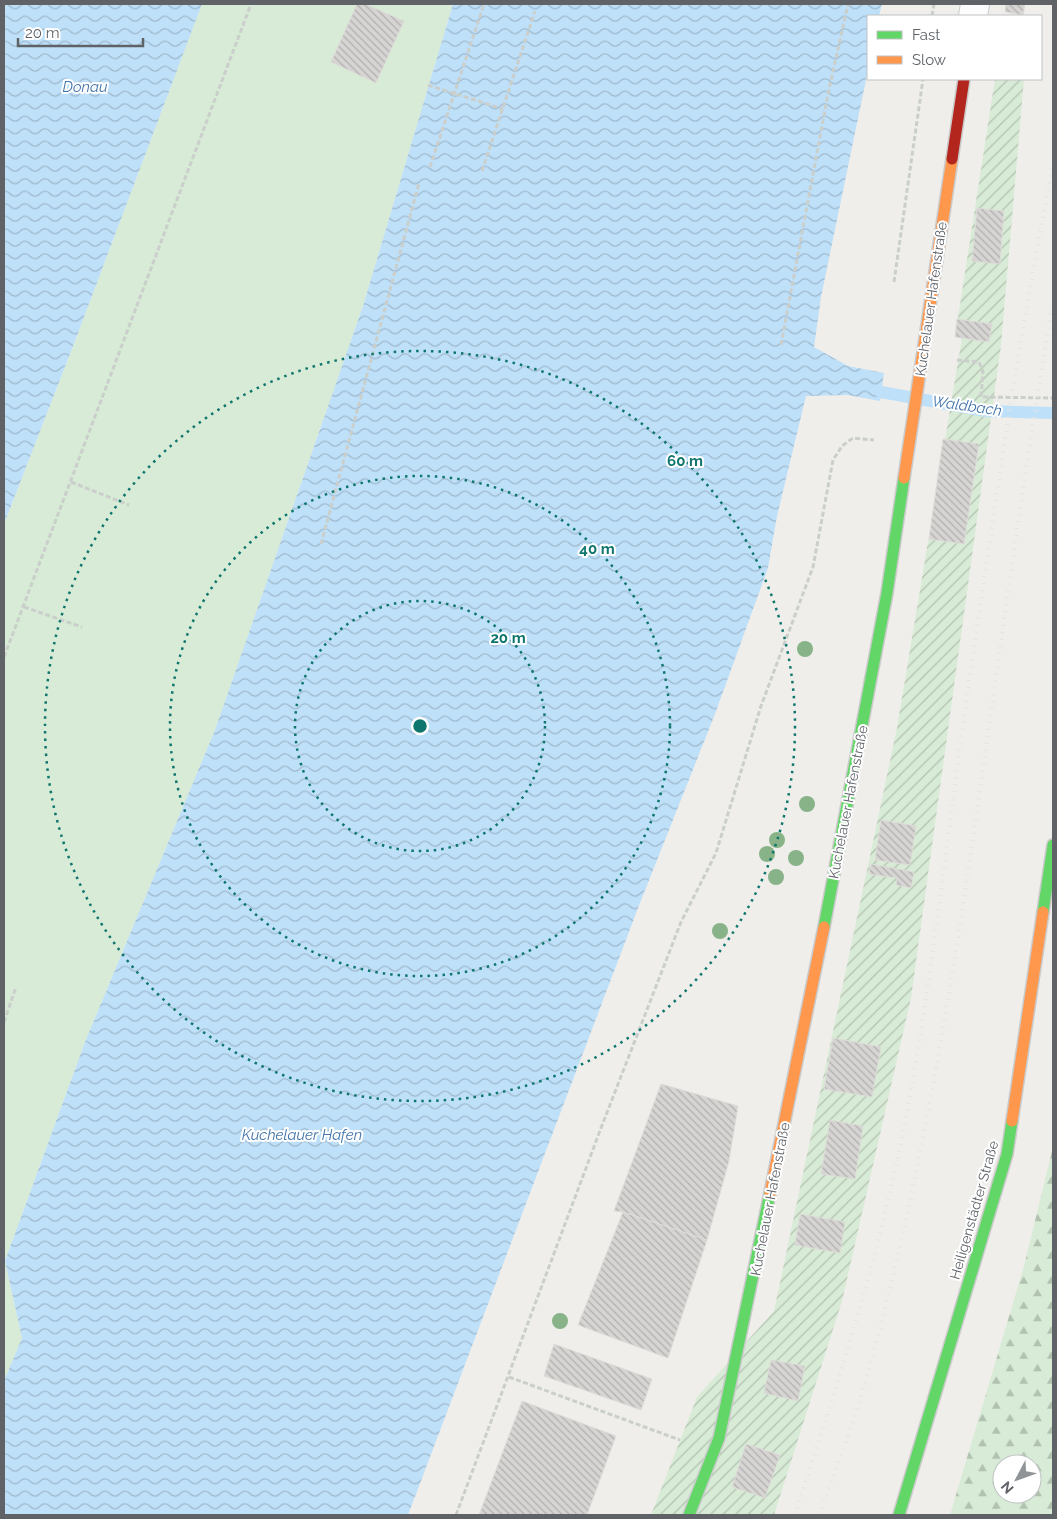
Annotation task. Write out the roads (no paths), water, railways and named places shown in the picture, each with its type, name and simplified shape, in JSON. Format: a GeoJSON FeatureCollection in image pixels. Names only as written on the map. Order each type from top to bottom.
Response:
{"type":"FeatureCollection","features":[{"type":"Feature","properties":{"kind":"street","name":"Kuchelauer Hafenstraße"},"geometry":{"type":"LineString","coordinates":[[689,1515],[719,1438],[745,1322],[833,880],[886,593],[964,80]]}},
{"type":"Feature","properties":{"kind":"street","name":"Heiligenstädter Straße"},"geometry":{"type":"LineString","coordinates":[[899,1515],[907,1496],[1007,1154],[1053,845]]}},
{"type":"Feature","properties":{"kind":"water","name":"Donau"},"geometry":{"type":"Polygon","coordinates":[[[4,4],[202,4],[4,524],[4,4]]]}},
{"type":"Feature","properties":{"kind":"water","name":"Kuchelauer Hafen"},"geometry":{"type":"Polygon","coordinates":[[[453,4],[882,4],[879,15],[867,15],[867,75],[821,297],[814,347],[848,366],[884,373],[880,401],[848,395],[806,396],[777,516],[768,568],[715,714],[638,908],[408,1515],[4,1515],[4,1381],[22,1338],[5,1261],[85,1042],[215,730],[363,306],[453,4]]]}},
{"type":"Feature","properties":{"kind":"waterway","name":"Waldbach"},"geometry":{"type":"LineString","coordinates":[[881,392],[985,411],[1053,413]]}},
{"type":"Feature","properties":{"kind":"railway"},"geometry":{"type":"LineString","coordinates":[[795,1515],[870,1271],[895,1172],[905,1122],[930,969],[1005,438],[1053,165]]}},
{"type":"Feature","properties":{"kind":"railway"},"geometry":{"type":"LineString","coordinates":[[819,1515],[850,1431],[866,1380],[887,1299],[923,1137],[965,891],[1053,302]]}}]}
